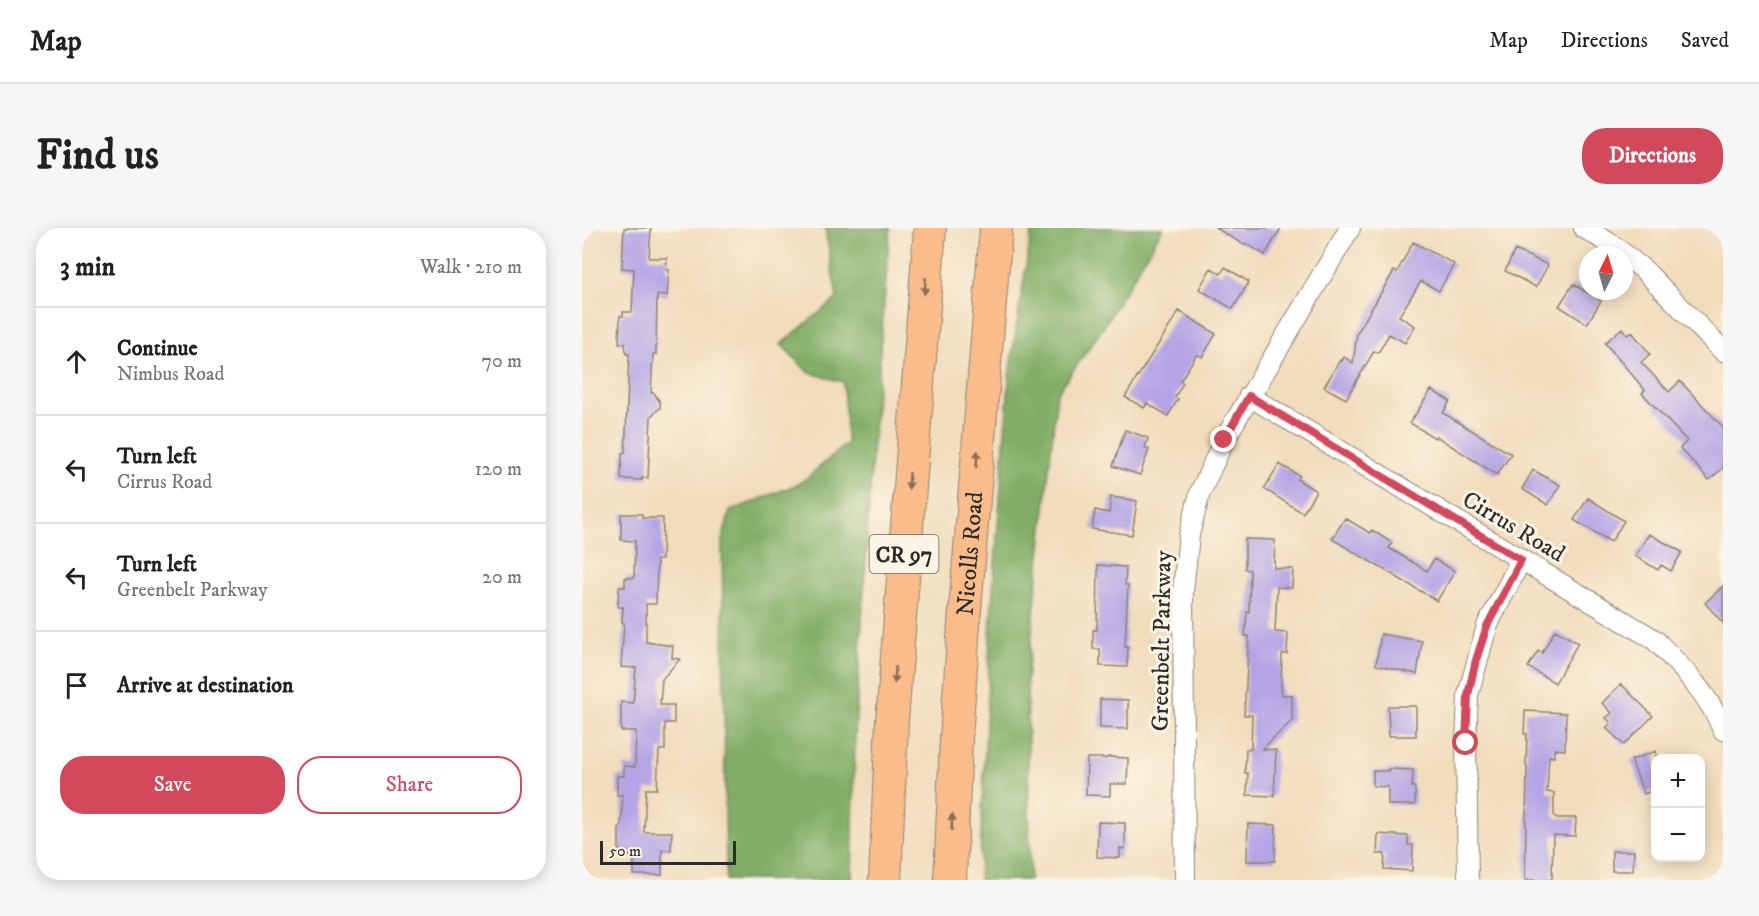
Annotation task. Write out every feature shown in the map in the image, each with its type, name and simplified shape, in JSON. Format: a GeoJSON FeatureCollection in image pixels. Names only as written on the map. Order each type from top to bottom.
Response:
{"type":"FeatureCollection","features":[{"type":"Feature","properties":{"kind":"highway","name":"CR 97"},"geometry":{"type":"LineString","coordinates":[[885,880],[892,710],[930,228]]}},
{"type":"Feature","properties":{"kind":"highway","name":"Nicolls Road"},"geometry":{"type":"LineString","coordinates":[[950,880],[963,633],[996,228]]}},
{"type":"Feature","properties":{"kind":"highway"},"geometry":{"type":"LineString","coordinates":[[988,321],[1009,228]]}},
{"type":"Feature","properties":{"kind":"street","name":"Greenbelt Parkway"},"geometry":{"type":"LineString","coordinates":[[1185,880],[1183,591],[1189,535],[1200,493],[1224,440],[1350,228]]}},
{"type":"Feature","properties":{"kind":"street"},"geometry":{"type":"LineString","coordinates":[[1584,228],[1614,246],[1644,270],[1723,351]]}},
{"type":"Feature","properties":{"kind":"street","name":"Cirrus Road"},"geometry":{"type":"LineString","coordinates":[[1249,396],[1654,640],[1684,670],[1703,694],[1723,730]]}},
{"type":"Feature","properties":{"kind":"street"},"geometry":{"type":"LineString","coordinates":[[1468,880],[1466,743],[1468,695],[1487,626],[1521,560]]}},
{"type":"Feature","properties":{"kind":"green space"},"geometry":{"type":"Polygon","coordinates":[[[825,228],[890,228],[872,456],[855,735],[852,880],[726,880],[722,540],[730,511],[798,484],[847,443],[843,382],[808,372],[781,344],[837,298],[825,228]]]}},
{"type":"Feature","properties":{"kind":"green space"},"geometry":{"type":"Polygon","coordinates":[[[1032,228],[1163,228],[1101,331],[1057,393],[1027,680],[1030,880],[979,880],[991,616],[1010,368],[1032,228]]]}},
{"type":"Feature","properties":{"kind":"building"},"geometry":{"type":"Polygon","coordinates":[[[624,228],[651,228],[649,258],[667,258],[666,270],[669,270],[667,296],[657,295],[656,354],[653,354],[651,393],[654,393],[660,402],[660,408],[651,416],[648,478],[642,478],[642,480],[621,479],[622,453],[625,453],[629,354],[626,354],[625,343],[619,343],[620,316],[623,316],[623,312],[632,312],[634,269],[622,268],[624,228]]]}},
{"type":"Feature","properties":{"kind":"building"},"geometry":{"type":"Polygon","coordinates":[[[1216,228],[1281,228],[1265,255],[1216,228]]]}},
{"type":"Feature","properties":{"kind":"building"},"geometry":{"type":"Polygon","coordinates":[[[1413,242],[1454,264],[1439,291],[1421,281],[1399,316],[1415,326],[1405,343],[1389,334],[1378,353],[1374,351],[1346,399],[1324,387],[1340,360],[1342,361],[1344,357],[1353,363],[1357,333],[1394,271],[1397,272],[1413,242]]]}},
{"type":"Feature","properties":{"kind":"building"},"geometry":{"type":"Polygon","coordinates":[[[1515,250],[1548,265],[1536,287],[1505,271],[1515,250]]]}},
{"type":"Feature","properties":{"kind":"building"},"geometry":{"type":"Polygon","coordinates":[[[1225,267],[1249,282],[1233,309],[1199,289],[1211,268],[1221,274],[1225,267]]]}},
{"type":"Feature","properties":{"kind":"building"},"geometry":{"type":"Polygon","coordinates":[[[1573,284],[1579,288],[1579,300],[1601,301],[1587,324],[1559,306],[1573,284]]]}},
{"type":"Feature","properties":{"kind":"building"},"geometry":{"type":"Polygon","coordinates":[[[1179,311],[1216,334],[1202,357],[1197,354],[1180,381],[1183,383],[1175,397],[1178,399],[1168,416],[1147,403],[1144,408],[1125,397],[1179,311]]]}},
{"type":"Feature","properties":{"kind":"building"},"geometry":{"type":"Polygon","coordinates":[[[1622,328],[1627,335],[1632,332],[1650,354],[1641,362],[1669,392],[1680,381],[1723,427],[1723,468],[1709,480],[1680,448],[1687,441],[1642,393],[1645,390],[1605,343],[1622,328]]]}},
{"type":"Feature","properties":{"kind":"building"},"geometry":{"type":"Polygon","coordinates":[[[1431,390],[1450,401],[1443,413],[1511,454],[1497,475],[1436,436],[1435,438],[1410,423],[1431,390]]]}},
{"type":"Feature","properties":{"kind":"building"},"geometry":{"type":"Polygon","coordinates":[[[1125,430],[1148,438],[1145,448],[1149,449],[1140,475],[1113,466],[1125,430]]]}},
{"type":"Feature","properties":{"kind":"building"},"geometry":{"type":"Polygon","coordinates":[[[1279,464],[1300,476],[1297,479],[1316,491],[1303,513],[1264,489],[1279,464]]]}},
{"type":"Feature","properties":{"kind":"building"},"geometry":{"type":"Polygon","coordinates":[[[1533,470],[1560,485],[1548,505],[1522,489],[1533,470]]]}},
{"type":"Feature","properties":{"kind":"building"},"geometry":{"type":"Polygon","coordinates":[[[1111,497],[1137,501],[1132,535],[1092,529],[1095,510],[1109,513],[1111,497]]]}},
{"type":"Feature","properties":{"kind":"building"},"geometry":{"type":"Polygon","coordinates":[[[1588,498],[1624,521],[1611,542],[1574,520],[1588,498]]]}},
{"type":"Feature","properties":{"kind":"building"},"geometry":{"type":"Polygon","coordinates":[[[621,514],[642,514],[642,518],[663,518],[662,560],[657,560],[656,604],[646,604],[646,642],[673,646],[672,658],[680,659],[662,679],[660,705],[674,705],[674,723],[665,723],[665,750],[659,750],[657,789],[646,789],[644,832],[672,832],[671,850],[662,850],[662,875],[634,875],[634,856],[619,856],[619,827],[621,827],[623,795],[617,795],[617,776],[624,776],[624,766],[635,767],[636,731],[621,731],[621,702],[633,703],[636,668],[621,667],[624,623],[622,622],[623,607],[618,607],[619,587],[625,587],[625,578],[634,578],[635,541],[621,540],[621,514]]]}},
{"type":"Feature","properties":{"kind":"building"},"geometry":{"type":"Polygon","coordinates":[[[1345,518],[1370,533],[1372,530],[1392,543],[1389,548],[1427,571],[1434,559],[1455,571],[1437,601],[1332,539],[1345,518]]]}},
{"type":"Feature","properties":{"kind":"building"},"geometry":{"type":"Polygon","coordinates":[[[1649,534],[1682,552],[1671,571],[1661,565],[1658,570],[1635,556],[1649,534]]]}},
{"type":"Feature","properties":{"kind":"building"},"geometry":{"type":"Polygon","coordinates":[[[1245,539],[1275,540],[1274,568],[1293,569],[1292,588],[1277,587],[1275,632],[1288,633],[1287,654],[1282,654],[1281,687],[1282,695],[1292,695],[1292,721],[1262,749],[1276,750],[1274,796],[1247,795],[1246,749],[1251,749],[1252,715],[1244,715],[1249,636],[1245,636],[1247,612],[1249,612],[1250,570],[1245,569],[1245,539]]]}},
{"type":"Feature","properties":{"kind":"building"},"geometry":{"type":"Polygon","coordinates":[[[1098,565],[1126,567],[1125,585],[1128,585],[1125,647],[1128,647],[1127,667],[1100,666],[1100,649],[1093,649],[1093,630],[1097,630],[1098,565]]]}},
{"type":"Feature","properties":{"kind":"building"},"geometry":{"type":"Polygon","coordinates":[[[1723,586],[1723,623],[1705,603],[1723,586]]]}},
{"type":"Feature","properties":{"kind":"building"},"geometry":{"type":"Polygon","coordinates":[[[1555,630],[1578,643],[1555,683],[1528,667],[1538,651],[1542,653],[1555,630]]]}},
{"type":"Feature","properties":{"kind":"building"},"geometry":{"type":"Polygon","coordinates":[[[1381,634],[1422,641],[1417,674],[1376,665],[1381,634]]]}},
{"type":"Feature","properties":{"kind":"building"},"geometry":{"type":"Polygon","coordinates":[[[1621,684],[1653,716],[1624,745],[1606,728],[1611,723],[1606,718],[1612,713],[1602,703],[1621,684]]]}},
{"type":"Feature","properties":{"kind":"building"},"geometry":{"type":"Polygon","coordinates":[[[1100,699],[1128,700],[1128,729],[1100,728],[1100,699]]]}},
{"type":"Feature","properties":{"kind":"building"},"geometry":{"type":"Polygon","coordinates":[[[1388,706],[1416,706],[1416,736],[1389,736],[1388,706]]]}},
{"type":"Feature","properties":{"kind":"building"},"geometry":{"type":"Polygon","coordinates":[[[1525,711],[1566,713],[1565,750],[1554,749],[1554,757],[1549,756],[1547,792],[1554,793],[1554,816],[1576,818],[1575,836],[1553,835],[1552,880],[1525,880],[1527,734],[1524,734],[1525,711]]]}},
{"type":"Feature","properties":{"kind":"building"},"geometry":{"type":"Polygon","coordinates":[[[1656,751],[1656,754],[1651,754],[1651,791],[1644,794],[1631,760],[1656,751]]]}},
{"type":"Feature","properties":{"kind":"building"},"geometry":{"type":"Polygon","coordinates":[[[1087,758],[1128,758],[1127,784],[1110,784],[1110,796],[1086,795],[1087,758]]]}},
{"type":"Feature","properties":{"kind":"building"},"geometry":{"type":"Polygon","coordinates":[[[1388,769],[1413,770],[1412,787],[1415,787],[1415,805],[1388,805],[1388,787],[1373,786],[1373,771],[1388,771],[1388,769]]]}},
{"type":"Feature","properties":{"kind":"building"},"geometry":{"type":"Polygon","coordinates":[[[1098,822],[1125,823],[1125,849],[1120,848],[1120,858],[1097,857],[1098,822]]]}},
{"type":"Feature","properties":{"kind":"building"},"geometry":{"type":"Polygon","coordinates":[[[1248,824],[1276,825],[1275,861],[1247,861],[1248,824]]]}},
{"type":"Feature","properties":{"kind":"building"},"geometry":{"type":"Polygon","coordinates":[[[1378,834],[1408,836],[1408,845],[1413,845],[1412,871],[1384,869],[1385,854],[1377,854],[1378,834]]]}},
{"type":"Feature","properties":{"kind":"building"},"geometry":{"type":"Polygon","coordinates":[[[1612,851],[1634,851],[1633,871],[1612,871],[1612,851]]]}},
{"type":"Feature","properties":{"kind":"route"},"geometry":{"type":"LineString","coordinates":[[1224,440],[1249,396],[1521,560],[1487,626],[1476,660],[1468,695],[1466,743]]}}]}
